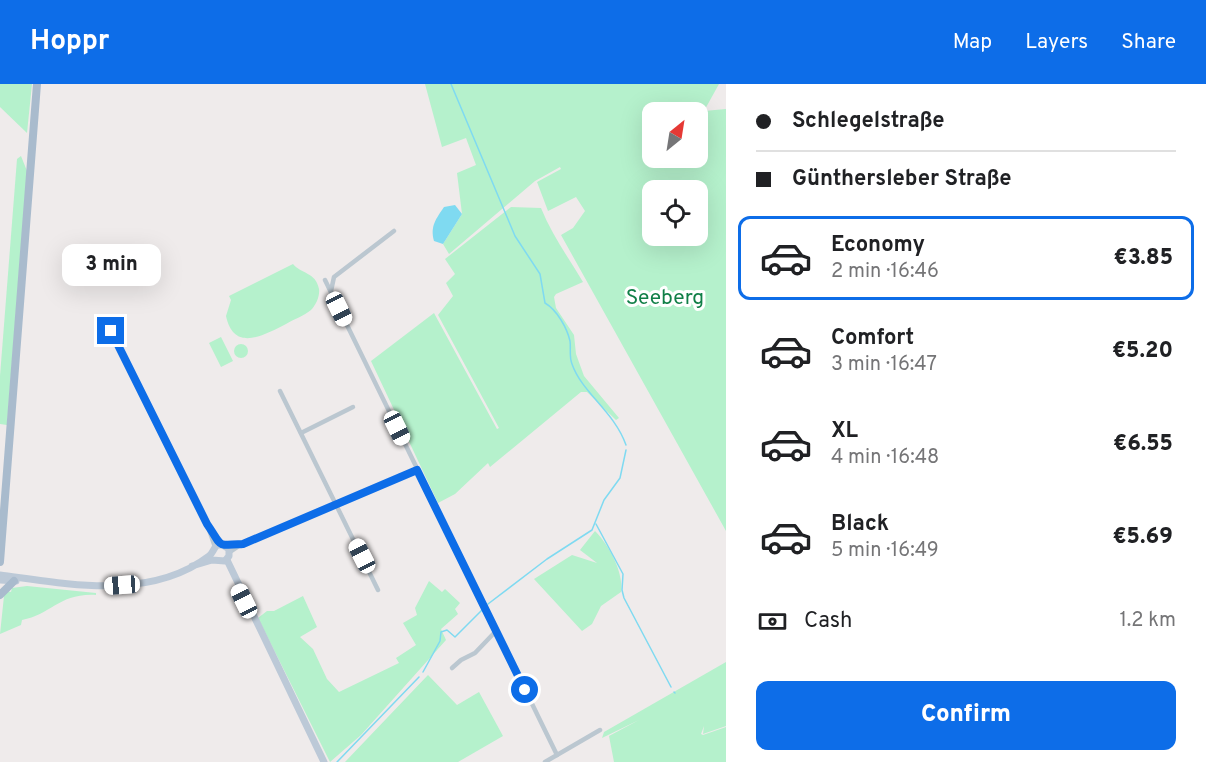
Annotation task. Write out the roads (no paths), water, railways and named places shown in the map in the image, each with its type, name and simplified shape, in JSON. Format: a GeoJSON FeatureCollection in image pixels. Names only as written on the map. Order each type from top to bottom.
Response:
{"type":"FeatureCollection","features":[{"type":"Feature","properties":{"kind":"main road"},"geometry":{"type":"LineString","coordinates":[[0,560],[37,84]]}},
{"type":"Feature","properties":{"kind":"main road"},"geometry":{"type":"LineString","coordinates":[[0,580],[122,585],[157,579],[221,553],[324,762]]}},
{"type":"Feature","properties":{"kind":"main road"},"geometry":{"type":"LineString","coordinates":[[0,575],[17,580]]}},
{"type":"Feature","properties":{"kind":"main road"},"geometry":{"type":"LineString","coordinates":[[0,595],[17,580]]}},
{"type":"Feature","properties":{"kind":"street"},"geometry":{"type":"LineString","coordinates":[[331,292],[334,277],[394,231]]}},
{"type":"Feature","properties":{"kind":"street"},"geometry":{"type":"LineString","coordinates":[[325,280],[557,755]]}},
{"type":"Feature","properties":{"kind":"street"},"geometry":{"type":"LineString","coordinates":[[106,320],[221,553],[417,470]]}},
{"type":"Feature","properties":{"kind":"street"},"geometry":{"type":"LineString","coordinates":[[280,391],[378,590]]}},
{"type":"Feature","properties":{"kind":"street"},"geometry":{"type":"LineString","coordinates":[[301,433],[353,407]]}},
{"type":"Feature","properties":{"kind":"street"},"geometry":{"type":"LineString","coordinates":[[452,668],[474,653],[496,631]]}},
{"type":"Feature","properties":{"kind":"street"},"geometry":{"type":"LineString","coordinates":[[545,762],[600,730]]}},
{"type":"Feature","properties":{"kind":"water"},"geometry":{"type":"Polygon","coordinates":[[[455,205],[462,214],[443,244],[434,241],[433,227],[436,219],[444,207],[455,205]]]}},
{"type":"Feature","properties":{"kind":"waterway"},"geometry":{"type":"LineString","coordinates":[[451,84],[515,236],[540,274],[545,303],[561,320],[567,331],[571,361],[577,374],[614,422],[626,445]]}},
{"type":"Feature","properties":{"kind":"waterway"},"geometry":{"type":"LineString","coordinates":[[488,604],[547,559],[592,530],[604,500],[620,478],[626,450]]}},
{"type":"Feature","properties":{"kind":"waterway"},"geometry":{"type":"LineString","coordinates":[[596,524],[623,574],[624,598],[671,687]]}},
{"type":"Feature","properties":{"kind":"waterway"},"geometry":{"type":"LineString","coordinates":[[423,672],[440,641],[441,632],[447,630],[455,637],[483,609]]}},
{"type":"Feature","properties":{"kind":"waterway"},"geometry":{"type":"LineString","coordinates":[[337,762],[419,677]]}},
{"type":"Feature","properties":{"kind":"park label","name":"Seeberg"},"geometry":{"type":"Point","coordinates":[665,297]}}]}
